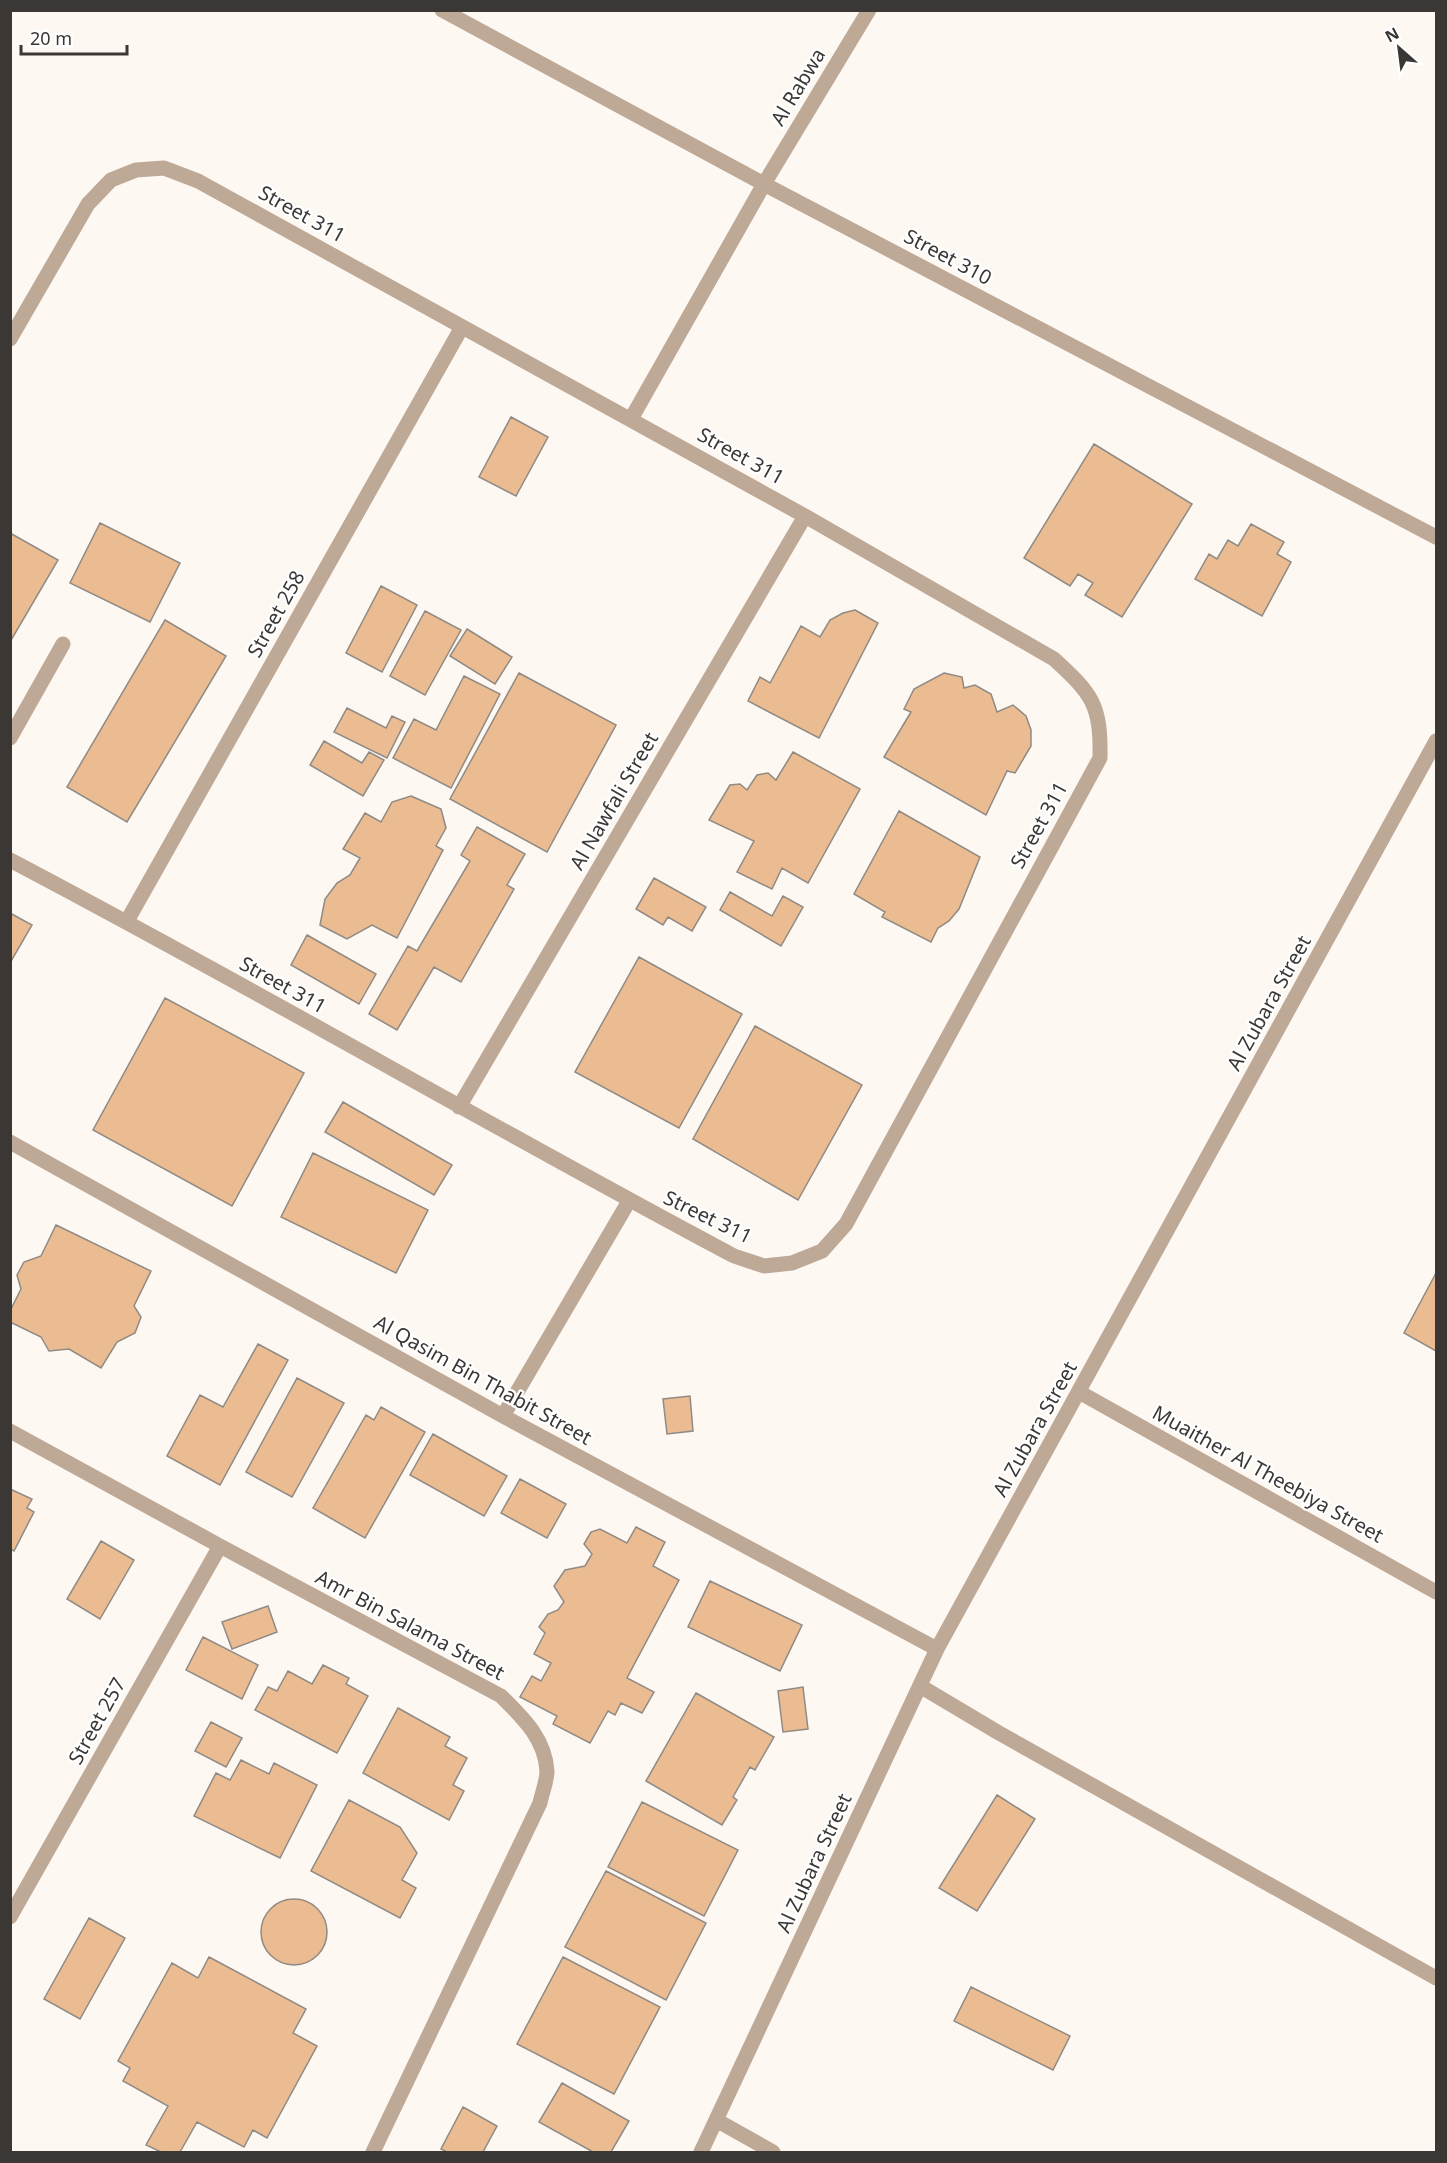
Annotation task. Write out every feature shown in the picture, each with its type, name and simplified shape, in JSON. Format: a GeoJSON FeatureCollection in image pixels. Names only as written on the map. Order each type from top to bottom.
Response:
{"type":"FeatureCollection","features":[{"type":"Feature","properties":{"kind":"street","name":"Street 310"},"geometry":{"type":"LineString","coordinates":[[442,10],[764,184],[1437,537]]}},
{"type":"Feature","properties":{"kind":"street","name":"Al Rabwa"},"geometry":{"type":"LineString","coordinates":[[764,184],[869,10]]}},
{"type":"Feature","properties":{"kind":"street","name":"Street 311"},"geometry":{"type":"LineString","coordinates":[[10,339],[88,204],[111,180],[136,170],[164,168],[198,180],[805,516],[1054,658],[1077,681],[1094,703],[1101,731],[1100,758],[846,1224],[822,1251],[792,1263],[764,1266],[734,1256],[629,1201],[126,921],[10,860]]}},
{"type":"Feature","properties":{"kind":"street"},"geometry":{"type":"LineString","coordinates":[[631,419],[764,184]]}},
{"type":"Feature","properties":{"kind":"street","name":"Street 258"},"geometry":{"type":"LineString","coordinates":[[126,921],[462,327]]}},
{"type":"Feature","properties":{"kind":"street","name":"Al Nawfali Street"},"geometry":{"type":"LineString","coordinates":[[459,1107],[805,516]]}},
{"type":"Feature","properties":{"kind":"street"},"geometry":{"type":"LineString","coordinates":[[10,738],[63,644]]}},
{"type":"Feature","properties":{"kind":"street","name":"Al Zubara Street"},"geometry":{"type":"LineString","coordinates":[[701,2152],[937,1650],[1437,741]]}},
{"type":"Feature","properties":{"kind":"street","name":"Al Qasim Bin Thabit Street"},"geometry":{"type":"LineString","coordinates":[[10,1142],[503,1416],[937,1650]]}},
{"type":"Feature","properties":{"kind":"street"},"geometry":{"type":"LineString","coordinates":[[503,1416],[629,1201]]}},
{"type":"Feature","properties":{"kind":"street","name":"Muaither Al Theebiya Street"},"geometry":{"type":"LineString","coordinates":[[1079,1392],[1437,1592]]}},
{"type":"Feature","properties":{"kind":"street","name":"Amr Bin Salama Street"},"geometry":{"type":"LineString","coordinates":[[10,1431],[501,1696],[526,1721],[541,1744],[547,1772],[540,1803],[373,2152]]}},
{"type":"Feature","properties":{"kind":"street","name":"Street 257"},"geometry":{"type":"LineString","coordinates":[[10,1917],[220,1546]]}},
{"type":"Feature","properties":{"kind":"street"},"geometry":{"type":"LineString","coordinates":[[920,1686],[999,1733],[1437,1978]]}},
{"type":"Feature","properties":{"kind":"street"},"geometry":{"type":"LineString","coordinates":[[716,2120],[773,2152]]}},
{"type":"Feature","properties":{"kind":"building"},"geometry":{"type":"Polygon","coordinates":[[[511,417],[548,437],[516,496],[479,477],[511,417]]]}},
{"type":"Feature","properties":{"kind":"building"},"geometry":{"type":"Polygon","coordinates":[[[1094,444],[1192,504],[1122,617],[1085,595],[1093,583],[1078,574],[1070,586],[1024,558],[1094,444]]]}},
{"type":"Feature","properties":{"kind":"building"},"geometry":{"type":"Polygon","coordinates":[[[100,523],[180,563],[150,622],[70,583],[100,523]]]}},
{"type":"Feature","properties":{"kind":"building"},"geometry":{"type":"Polygon","coordinates":[[[1251,524],[1284,542],[1277,554],[1291,562],[1262,616],[1195,579],[1209,554],[1217,559],[1228,540],[1238,546],[1251,524]]]}},
{"type":"Feature","properties":{"kind":"building"},"geometry":{"type":"Polygon","coordinates":[[[10,533],[58,560],[10,642],[10,533]]]}},
{"type":"Feature","properties":{"kind":"building"},"geometry":{"type":"Polygon","coordinates":[[[381,586],[417,605],[382,672],[346,653],[381,586]]]}},
{"type":"Feature","properties":{"kind":"building"},"geometry":{"type":"Polygon","coordinates":[[[855,610],[878,623],[819,738],[748,701],[760,677],[770,683],[801,626],[820,637],[830,620],[855,610]]]}},
{"type":"Feature","properties":{"kind":"building"},"geometry":{"type":"Polygon","coordinates":[[[425,611],[461,630],[425,695],[390,676],[425,611]]]}},
{"type":"Feature","properties":{"kind":"building"},"geometry":{"type":"Polygon","coordinates":[[[165,620],[226,656],[127,822],[67,787],[165,620]]]}},
{"type":"Feature","properties":{"kind":"building"},"geometry":{"type":"Polygon","coordinates":[[[467,629],[512,657],[495,684],[450,656],[467,629]]]}},
{"type":"Feature","properties":{"kind":"building"},"geometry":{"type":"Polygon","coordinates":[[[519,673],[616,725],[547,852],[450,799],[519,673]]]}},
{"type":"Feature","properties":{"kind":"building"},"geometry":{"type":"Polygon","coordinates":[[[944,673],[962,677],[964,688],[975,685],[991,694],[997,712],[1013,705],[1026,716],[1031,730],[1031,746],[1015,773],[1007,771],[986,815],[884,757],[911,712],[904,709],[914,689],[944,673]]]}},
{"type":"Feature","properties":{"kind":"building"},"geometry":{"type":"Polygon","coordinates":[[[464,676],[500,694],[451,788],[393,758],[414,719],[436,730],[464,676]]]}},
{"type":"Feature","properties":{"kind":"building"},"geometry":{"type":"Polygon","coordinates":[[[347,708],[386,728],[392,716],[405,722],[387,758],[334,732],[347,708]]]}},
{"type":"Feature","properties":{"kind":"building"},"geometry":{"type":"Polygon","coordinates":[[[324,741],[362,763],[369,752],[384,760],[363,796],[310,765],[324,741]]]}},
{"type":"Feature","properties":{"kind":"building"},"geometry":{"type":"Polygon","coordinates":[[[793,752],[860,789],[808,883],[782,868],[772,889],[737,872],[754,841],[709,820],[730,785],[740,784],[747,790],[757,775],[768,773],[776,780],[793,752]]]}},
{"type":"Feature","properties":{"kind":"building"},"geometry":{"type":"Polygon","coordinates":[[[411,796],[441,809],[446,828],[436,846],[443,850],[397,938],[372,925],[347,939],[320,925],[325,899],[337,883],[350,875],[360,858],[343,849],[365,813],[381,822],[392,802],[411,796]]]}},
{"type":"Feature","properties":{"kind":"building"},"geometry":{"type":"Polygon","coordinates":[[[899,811],[980,857],[959,909],[949,921],[938,928],[931,942],[882,917],[885,912],[854,894],[899,811]]]}},
{"type":"Feature","properties":{"kind":"building"},"geometry":{"type":"Polygon","coordinates":[[[477,827],[525,854],[507,885],[514,889],[461,982],[434,967],[397,1030],[369,1014],[408,946],[417,951],[470,861],[461,855],[477,827]]]}},
{"type":"Feature","properties":{"kind":"building"},"geometry":{"type":"Polygon","coordinates":[[[654,878],[706,907],[692,931],[668,917],[663,925],[636,909],[654,878]]]}},
{"type":"Feature","properties":{"kind":"building"},"geometry":{"type":"Polygon","coordinates":[[[730,892],[772,916],[783,896],[803,907],[781,946],[720,910],[730,892]]]}},
{"type":"Feature","properties":{"kind":"building"},"geometry":{"type":"Polygon","coordinates":[[[10,913],[32,925],[10,963],[10,913]]]}},
{"type":"Feature","properties":{"kind":"building"},"geometry":{"type":"Polygon","coordinates":[[[307,935],[376,974],[359,1004],[291,965],[307,935]]]}},
{"type":"Feature","properties":{"kind":"building"},"geometry":{"type":"Polygon","coordinates":[[[639,957],[742,1014],[679,1128],[575,1072],[639,957]]]}},
{"type":"Feature","properties":{"kind":"building"},"geometry":{"type":"Polygon","coordinates":[[[165,998],[304,1073],[232,1206],[93,1130],[165,998]]]}},
{"type":"Feature","properties":{"kind":"building"},"geometry":{"type":"Polygon","coordinates":[[[755,1026],[862,1085],[798,1200],[693,1139],[755,1026]]]}},
{"type":"Feature","properties":{"kind":"building"},"geometry":{"type":"Polygon","coordinates":[[[343,1102],[452,1165],[434,1195],[325,1132],[343,1102]]]}},
{"type":"Feature","properties":{"kind":"building"},"geometry":{"type":"Polygon","coordinates":[[[313,1153],[428,1210],[396,1273],[281,1217],[313,1153]]]}},
{"type":"Feature","properties":{"kind":"building"},"geometry":{"type":"Polygon","coordinates":[[[56,1225],[151,1271],[134,1306],[141,1317],[135,1333],[117,1342],[101,1368],[69,1349],[49,1351],[41,1337],[10,1322],[10,1311],[21,1289],[17,1275],[24,1262],[41,1256],[56,1225]]]}},
{"type":"Feature","properties":{"kind":"building"},"geometry":{"type":"Polygon","coordinates":[[[1436,1273],[1436,1351],[1404,1333],[1436,1273]]]}},
{"type":"Feature","properties":{"kind":"building"},"geometry":{"type":"Polygon","coordinates":[[[258,1344],[288,1360],[220,1485],[167,1456],[200,1395],[223,1407],[258,1344]]]}},
{"type":"Feature","properties":{"kind":"building"},"geometry":{"type":"Polygon","coordinates":[[[297,1378],[344,1403],[292,1497],[246,1472],[297,1378]]]}},
{"type":"Feature","properties":{"kind":"building"},"geometry":{"type":"Polygon","coordinates":[[[690,1396],[693,1431],[667,1434],[663,1399],[690,1396]]]}},
{"type":"Feature","properties":{"kind":"building"},"geometry":{"type":"Polygon","coordinates":[[[381,1407],[425,1432],[365,1538],[313,1508],[366,1415],[374,1420],[381,1407]]]}},
{"type":"Feature","properties":{"kind":"building"},"geometry":{"type":"Polygon","coordinates":[[[433,1434],[507,1476],[484,1516],[410,1475],[433,1434]]]}},
{"type":"Feature","properties":{"kind":"building"},"geometry":{"type":"Polygon","coordinates":[[[520,1479],[566,1504],[547,1538],[501,1513],[520,1479]]]}},
{"type":"Feature","properties":{"kind":"building"},"geometry":{"type":"Polygon","coordinates":[[[10,1489],[32,1499],[27,1508],[34,1512],[14,1551],[10,1549],[10,1489]]]}},
{"type":"Feature","properties":{"kind":"building"},"geometry":{"type":"Polygon","coordinates":[[[636,1527],[665,1542],[653,1566],[679,1580],[627,1678],[654,1692],[642,1713],[621,1703],[615,1715],[608,1711],[590,1743],[553,1724],[557,1716],[520,1697],[532,1676],[541,1681],[551,1663],[534,1654],[545,1633],[539,1627],[548,1614],[558,1610],[564,1602],[554,1586],[565,1570],[585,1566],[592,1554],[584,1544],[591,1532],[600,1529],[627,1543],[636,1527]]]}},
{"type":"Feature","properties":{"kind":"building"},"geometry":{"type":"Polygon","coordinates":[[[101,1541],[134,1560],[100,1619],[67,1599],[101,1541]]]}},
{"type":"Feature","properties":{"kind":"building"},"geometry":{"type":"Polygon","coordinates":[[[710,1581],[802,1625],[780,1671],[688,1627],[710,1581]]]}},
{"type":"Feature","properties":{"kind":"building"},"geometry":{"type":"Polygon","coordinates":[[[268,1606],[277,1632],[232,1649],[222,1622],[268,1606]]]}},
{"type":"Feature","properties":{"kind":"building"},"geometry":{"type":"Polygon","coordinates":[[[203,1637],[258,1665],[242,1699],[186,1670],[203,1637]]]}},
{"type":"Feature","properties":{"kind":"building"},"geometry":{"type":"Polygon","coordinates":[[[323,1665],[349,1678],[346,1684],[368,1696],[337,1753],[255,1710],[268,1687],[277,1691],[288,1671],[312,1684],[323,1665]]]}},
{"type":"Feature","properties":{"kind":"building"},"geometry":{"type":"Polygon","coordinates":[[[803,1687],[808,1729],[783,1732],[778,1691],[803,1687]]]}},
{"type":"Feature","properties":{"kind":"building"},"geometry":{"type":"Polygon","coordinates":[[[696,1693],[774,1737],[755,1770],[750,1767],[733,1797],[737,1800],[722,1825],[646,1781],[696,1693]]]}},
{"type":"Feature","properties":{"kind":"building"},"geometry":{"type":"Polygon","coordinates":[[[398,1708],[450,1737],[445,1746],[467,1758],[453,1785],[464,1791],[449,1820],[363,1773],[398,1708]]]}},
{"type":"Feature","properties":{"kind":"building"},"geometry":{"type":"Polygon","coordinates":[[[211,1722],[242,1738],[226,1767],[195,1751],[211,1722]]]}},
{"type":"Feature","properties":{"kind":"building"},"geometry":{"type":"Polygon","coordinates":[[[241,1760],[269,1774],[274,1763],[317,1785],[280,1858],[194,1816],[216,1773],[230,1780],[241,1760]]]}},
{"type":"Feature","properties":{"kind":"building"},"geometry":{"type":"Polygon","coordinates":[[[997,1795],[1035,1819],[977,1911],[939,1888],[997,1795]]]}},
{"type":"Feature","properties":{"kind":"building"},"geometry":{"type":"Polygon","coordinates":[[[349,1800],[400,1827],[417,1853],[402,1880],[416,1888],[400,1918],[311,1871],[349,1800]]]}},
{"type":"Feature","properties":{"kind":"building"},"geometry":{"type":"Polygon","coordinates":[[[642,1802],[738,1850],[704,1916],[608,1867],[642,1802]]]}},
{"type":"Feature","properties":{"kind":"building"},"geometry":{"type":"Polygon","coordinates":[[[606,1871],[706,1923],[666,2000],[565,1947],[606,1871]]]}},
{"type":"Feature","properties":{"kind":"building"},"geometry":{"type":"Polygon","coordinates":[[[294,1899],[306,1902],[317,1909],[324,1920],[327,1932],[324,1944],[317,1955],[306,1962],[294,1965],[282,1962],[271,1955],[264,1944],[261,1932],[264,1920],[271,1909],[282,1902],[294,1899]]]}},
{"type":"Feature","properties":{"kind":"building"},"geometry":{"type":"Polygon","coordinates":[[[89,1918],[125,1938],[80,2019],[44,1999],[89,1918]]]}},
{"type":"Feature","properties":{"kind":"building"},"geometry":{"type":"Polygon","coordinates":[[[209,1957],[306,2009],[293,2033],[317,2046],[267,2138],[253,2130],[244,2147],[197,2122],[180,2152],[161,2152],[146,2145],[168,2106],[123,2081],[130,2068],[118,2061],[172,1963],[198,1978],[209,1957]]]}},
{"type":"Feature","properties":{"kind":"building"},"geometry":{"type":"Polygon","coordinates":[[[563,1957],[660,2007],[614,2094],[517,2044],[563,1957]]]}},
{"type":"Feature","properties":{"kind":"building"},"geometry":{"type":"Polygon","coordinates":[[[971,1987],[1070,2036],[1053,2070],[954,2021],[971,1987]]]}},
{"type":"Feature","properties":{"kind":"building"},"geometry":{"type":"Polygon","coordinates":[[[562,2083],[629,2121],[611,2152],[593,2152],[539,2122],[562,2083]]]}},
{"type":"Feature","properties":{"kind":"building"},"geometry":{"type":"Polygon","coordinates":[[[463,2107],[497,2126],[483,2152],[447,2152],[441,2149],[463,2107]]]}}]}
